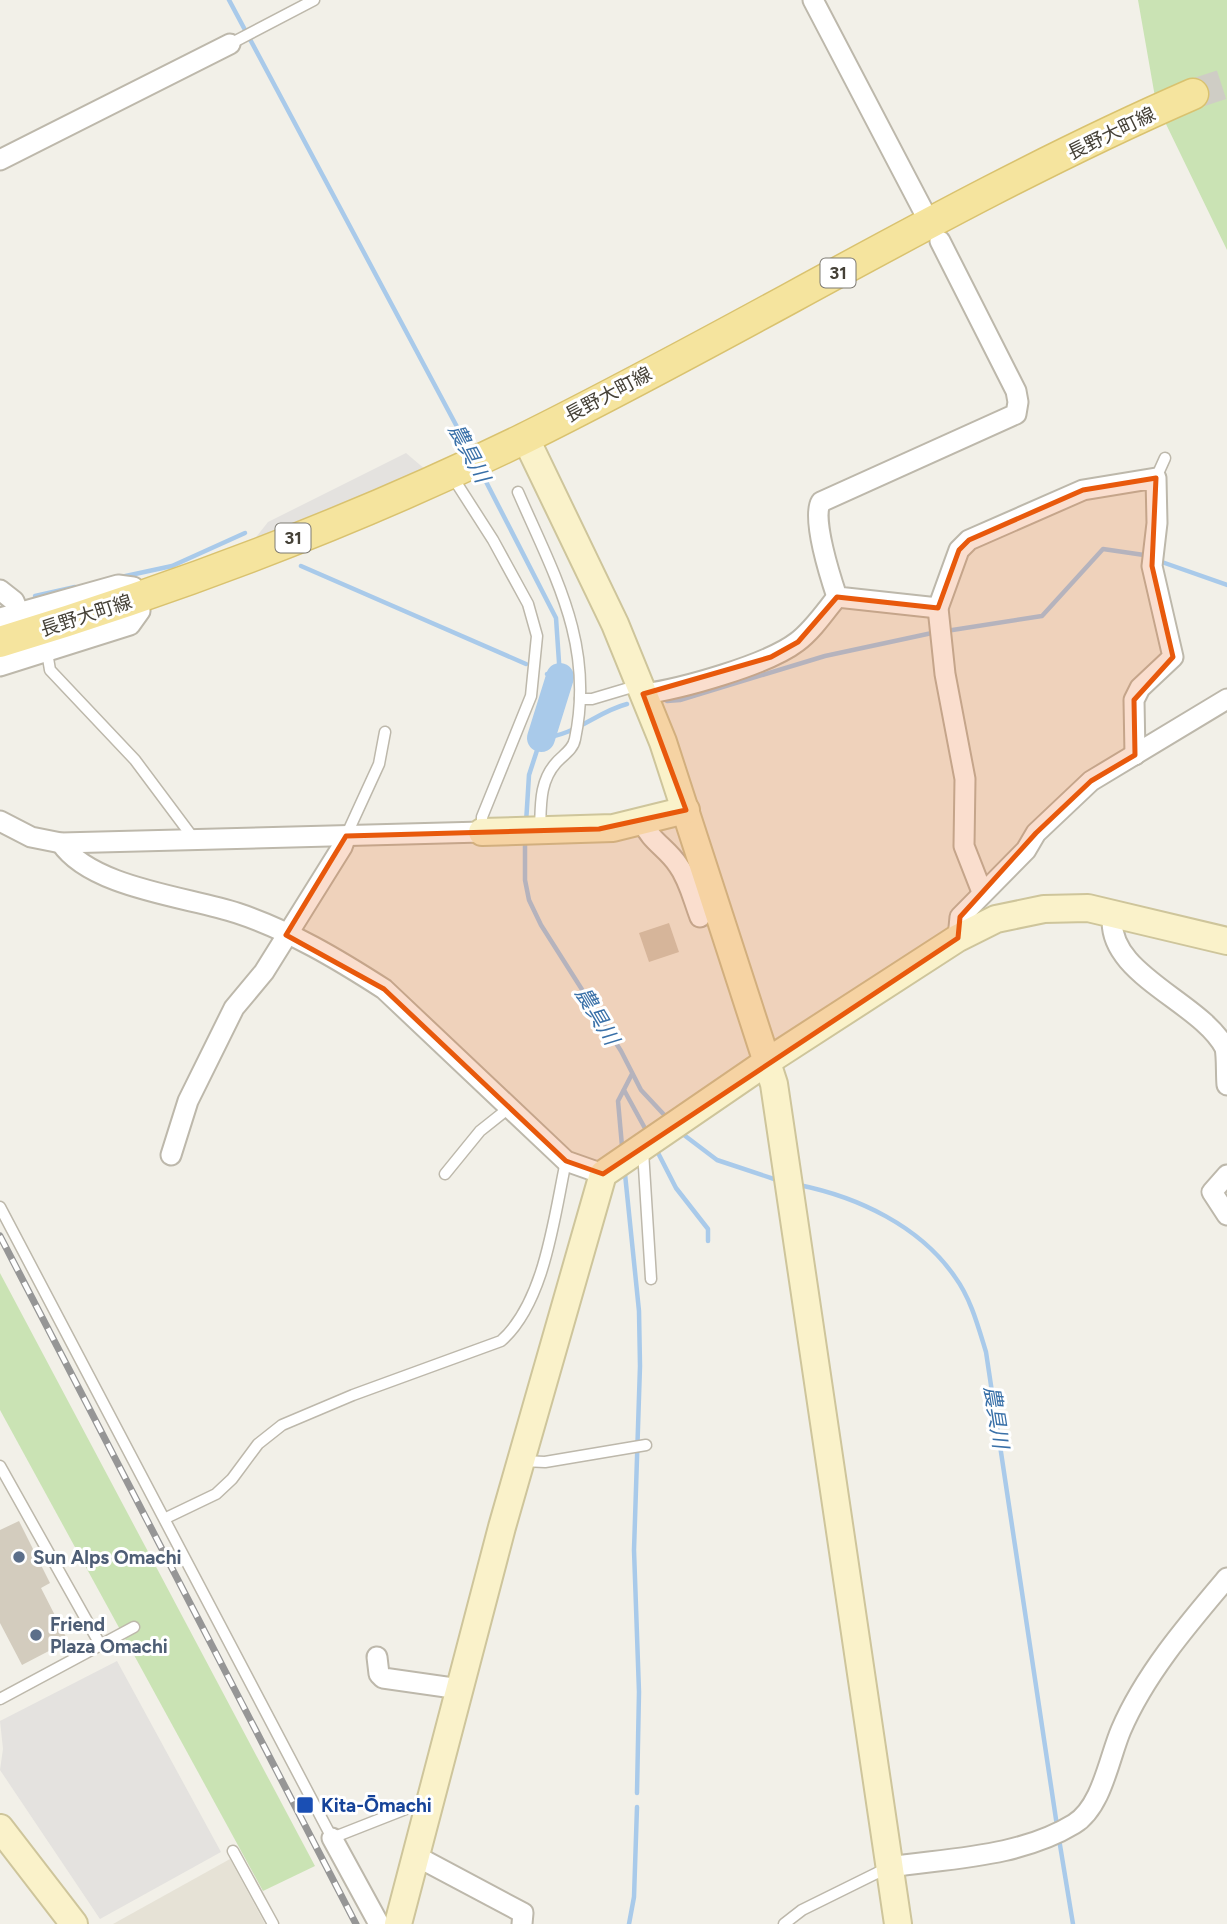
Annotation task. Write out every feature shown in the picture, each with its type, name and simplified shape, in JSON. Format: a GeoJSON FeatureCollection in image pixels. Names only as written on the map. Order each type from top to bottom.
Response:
{"type":"FeatureCollection","features":[{"type":"Feature","properties":{"kind":"main road","name":"長野大町線"},"geometry":{"type":"LineString","coordinates":[[0,642],[139,598],[454,471],[526,437],[1015,181],[1193,94]]}},
{"type":"Feature","properties":{"kind":"street"},"geometry":{"type":"LineString","coordinates":[[813,0],[925,214]]}},
{"type":"Feature","properties":{"kind":"street"},"geometry":{"type":"LineString","coordinates":[[0,160],[235,42]]}},
{"type":"Feature","properties":{"kind":"street"},"geometry":{"type":"LineString","coordinates":[[837,597],[818,513],[821,502],[1016,414],[1016,391],[940,241]]}},
{"type":"Feature","properties":{"kind":"street"},"geometry":{"type":"LineString","coordinates":[[526,437],[615,624],[641,690],[686,810],[768,1061],[793,1199],[898,1924]]}},
{"type":"Feature","properties":{"kind":"street"},"geometry":{"type":"LineString","coordinates":[[982,892],[964,846],[965,779],[945,674],[937,608],[959,550],[969,540],[1083,490],[1156,478],[1157,523],[1152,566],[1173,657],[1140,688],[1134,700],[1135,755]]}},
{"type":"Feature","properties":{"kind":"street"},"geometry":{"type":"LineString","coordinates":[[0,618],[118,585],[133,587],[139,598],[140,611],[130,625],[0,666]]}},
{"type":"Feature","properties":{"kind":"street"},"geometry":{"type":"LineString","coordinates":[[0,590],[14,601],[19,613]]}},
{"type":"Feature","properties":{"kind":"street"},"geometry":{"type":"LineString","coordinates":[[641,690],[667,691],[771,657],[798,642],[837,597]]}},
{"type":"Feature","properties":{"kind":"street"},"geometry":{"type":"LineString","coordinates":[[837,597],[937,608]]}},
{"type":"Feature","properties":{"kind":"street"},"geometry":{"type":"LineString","coordinates":[[958,938],[960,917],[982,892],[1016,861],[1035,834],[1082,789],[1227,699]]}},
{"type":"Feature","properties":{"kind":"street"},"geometry":{"type":"LineString","coordinates":[[0,821],[31,837],[61,843],[599,829],[642,822],[686,810]]}},
{"type":"Feature","properties":{"kind":"street"},"geometry":{"type":"LineString","coordinates":[[642,822],[647,834],[668,851],[684,874],[700,917]]}},
{"type":"Feature","properties":{"kind":"street"},"geometry":{"type":"LineString","coordinates":[[171,1155],[188,1101],[234,1008],[264,971],[342,847],[346,836]]}},
{"type":"Feature","properties":{"kind":"street"},"geometry":{"type":"LineString","coordinates":[[61,843],[78,859],[103,873],[164,896],[237,913],[334,958],[384,989],[566,1161],[603,1174]]}},
{"type":"Feature","properties":{"kind":"street"},"geometry":{"type":"LineString","coordinates":[[398,1924],[521,1461],[603,1174],[682,1118],[958,938],[1015,913],[1066,907],[1113,913],[1227,941]]}},
{"type":"Feature","properties":{"kind":"street"},"geometry":{"type":"LineString","coordinates":[[1113,913],[1112,933],[1119,949],[1165,994],[1207,1026],[1226,1050],[1227,1085]]}},
{"type":"Feature","properties":{"kind":"street"},"geometry":{"type":"LineString","coordinates":[[1227,1175],[1212,1192],[1227,1215]]}},
{"type":"Feature","properties":{"kind":"street"},"geometry":{"type":"LineString","coordinates":[[890,1867],[1021,1848],[1077,1823],[1094,1799],[1122,1728],[1149,1683],[1168,1653],[1227,1578]]}},
{"type":"Feature","properties":{"kind":"street"},"geometry":{"type":"LineString","coordinates":[[377,1657],[379,1674],[383,1678],[460,1689]]}},
{"type":"Feature","properties":{"kind":"street"},"geometry":{"type":"LineString","coordinates":[[0,1828],[74,1924]]}},
{"type":"Feature","properties":{"kind":"street"},"geometry":{"type":"LineString","coordinates":[[332,1838],[379,1924]]}},
{"type":"Feature","properties":{"kind":"street"},"geometry":{"type":"LineString","coordinates":[[416,1856],[523,1913],[522,1924]]}},
{"type":"Feature","properties":{"kind":"lane"},"geometry":{"type":"LineString","coordinates":[[235,42],[314,0]]}},
{"type":"Feature","properties":{"kind":"lane"},"geometry":{"type":"LineString","coordinates":[[1156,478],[1165,458]]}},
{"type":"Feature","properties":{"kind":"lane"},"geometry":{"type":"LineString","coordinates":[[454,471],[528,604],[537,636],[531,696],[482,817],[487,832]]}},
{"type":"Feature","properties":{"kind":"lane"},"geometry":{"type":"LineString","coordinates":[[518,492],[572,617],[580,699],[575,742],[555,765],[542,788],[536,831]]}},
{"type":"Feature","properties":{"kind":"lane"},"geometry":{"type":"LineString","coordinates":[[47,652],[50,670],[135,760],[194,839]]}},
{"type":"Feature","properties":{"kind":"lane"},"geometry":{"type":"LineString","coordinates":[[580,699],[641,690]]}},
{"type":"Feature","properties":{"kind":"lane"},"geometry":{"type":"LineString","coordinates":[[346,836],[379,765],[385,732]]}},
{"type":"Feature","properties":{"kind":"lane"},"geometry":{"type":"LineString","coordinates":[[445,1174],[480,1131],[509,1108]]}},
{"type":"Feature","properties":{"kind":"lane"},"geometry":{"type":"LineString","coordinates":[[644,1145],[651,1279]]}},
{"type":"Feature","properties":{"kind":"lane"},"geometry":{"type":"LineString","coordinates":[[166,1518],[216,1494],[236,1474],[258,1444],[282,1425],[353,1395],[500,1341],[512,1332],[543,1267],[566,1161]]}},
{"type":"Feature","properties":{"kind":"lane"},"geometry":{"type":"LineString","coordinates":[[0,1208],[166,1518],[332,1838],[416,1805],[429,1808]]}},
{"type":"Feature","properties":{"kind":"lane"},"geometry":{"type":"LineString","coordinates":[[521,1461],[545,1462],[646,1445]]}},
{"type":"Feature","properties":{"kind":"lane"},"geometry":{"type":"LineString","coordinates":[[0,1466],[102,1646]]}},
{"type":"Feature","properties":{"kind":"lane"},"geometry":{"type":"LineString","coordinates":[[0,1699],[134,1627]]}},
{"type":"Feature","properties":{"kind":"lane"},"geometry":{"type":"LineString","coordinates":[[233,1851],[273,1924]]}},
{"type":"Feature","properties":{"kind":"lane"},"geometry":{"type":"LineString","coordinates":[[785,1924],[802,1910],[890,1867]]}},
{"type":"Feature","properties":{"kind":"highlighted area"},"geometry":{"type":"Polygon","coordinates":[[[1156,478],[1152,566],[1173,657],[1134,700],[1135,755],[1091,781],[1036,833],[960,917],[958,938],[603,1174],[566,1161],[384,989],[286,935],[346,836],[599,829],[686,810],[643,694],[771,657],[798,642],[837,597],[938,608],[959,550],[969,540],[1083,490],[1156,478]]]}},
{"type":"Feature","properties":{"kind":"shaded area"},"geometry":{"type":"Polygon","coordinates":[[[406,453],[426,470],[246,550],[268,522],[406,453]]]}},
{"type":"Feature","properties":{"kind":"shaded area"},"geometry":{"type":"Polygon","coordinates":[[[117,1661],[221,1852],[100,1919],[0,1770],[3,1749],[0,1721],[117,1661]]]}},
{"type":"Feature","properties":{"kind":"shaded area"},"geometry":{"type":"Polygon","coordinates":[[[230,1859],[265,1924],[113,1924],[230,1859]]]}},
{"type":"Feature","properties":{"kind":"green space"},"geometry":{"type":"Polygon","coordinates":[[[1138,0],[1227,0],[1227,250],[1165,122],[1202,103],[1192,79],[1155,97],[1138,0]]]}},
{"type":"Feature","properties":{"kind":"green space"},"geometry":{"type":"Polygon","coordinates":[[[0,1273],[315,1866],[263,1891],[0,1410],[0,1273]]]}},
{"type":"Feature","properties":{"kind":"building"},"geometry":{"type":"Polygon","coordinates":[[[669,923],[679,952],[649,962],[639,933],[669,923]]]}},
{"type":"Feature","properties":{"kind":"building"},"geometry":{"type":"Polygon","coordinates":[[[19,1521],[50,1583],[41,1588],[68,1641],[22,1665],[0,1623],[0,1530],[19,1521]]]}},
{"type":"Feature","properties":{"kind":"waterway","name":"農具川"},"geometry":{"type":"LineString","coordinates":[[229,0],[471,453]]}},
{"type":"Feature","properties":{"kind":"waterway","name":"農具川"},"geometry":{"type":"LineString","coordinates":[[480,470],[556,618],[560,677],[547,674]]}},
{"type":"Feature","properties":{"kind":"waterway"},"geometry":{"type":"LineString","coordinates":[[121,577],[172,566],[245,533]]}},
{"type":"Feature","properties":{"kind":"waterway"},"geometry":{"type":"LineString","coordinates":[[946,631],[1042,616],[1103,549],[1144,555]]}},
{"type":"Feature","properties":{"kind":"waterway"},"geometry":{"type":"LineString","coordinates":[[1159,561],[1227,585]]}},
{"type":"Feature","properties":{"kind":"waterway"},"geometry":{"type":"LineString","coordinates":[[301,566],[526,664]]}},
{"type":"Feature","properties":{"kind":"waterway"},"geometry":{"type":"LineString","coordinates":[[35,596],[75,587]]}},
{"type":"Feature","properties":{"kind":"waterway"},"geometry":{"type":"LineString","coordinates":[[667,701],[680,700],[825,656],[932,633]]}},
{"type":"Feature","properties":{"kind":"waterway","name":"農具川"},"geometry":{"type":"LineString","coordinates":[[541,738],[560,677]]}},
{"type":"Feature","properties":{"kind":"waterway","name":"農具川"},"geometry":{"type":"LineString","coordinates":[[526,823],[529,775],[541,738],[564,733],[627,704]]}},
{"type":"Feature","properties":{"kind":"waterway","name":"農具川"},"geometry":{"type":"LineString","coordinates":[[525,839],[525,880],[529,900],[541,925],[621,1051],[641,1090],[669,1120]]}},
{"type":"Feature","properties":{"kind":"waterway"},"geometry":{"type":"LineString","coordinates":[[622,1146],[618,1101],[632,1074]]}},
{"type":"Feature","properties":{"kind":"waterway"},"geometry":{"type":"LineString","coordinates":[[624,1090],[647,1132]]}},
{"type":"Feature","properties":{"kind":"waterway","name":"農具川"},"geometry":{"type":"LineString","coordinates":[[680,1132],[717,1160],[780,1181]]}},
{"type":"Feature","properties":{"kind":"waterway"},"geometry":{"type":"LineString","coordinates":[[656,1149],[676,1188],[708,1229],[708,1241]]}},
{"type":"Feature","properties":{"kind":"waterway"},"geometry":{"type":"LineString","coordinates":[[625,1174],[639,1311],[640,1366],[634,1550],[639,1692],[637,1793]]}},
{"type":"Feature","properties":{"kind":"waterway","name":"農具川"},"geometry":{"type":"LineString","coordinates":[[799,1185],[865,1206],[906,1229],[941,1259],[961,1285],[970,1304],[986,1352],[1057,1826]]}},
{"type":"Feature","properties":{"kind":"waterway"},"geometry":{"type":"LineString","coordinates":[[629,1924],[634,1897],[637,1807]]}},
{"type":"Feature","properties":{"kind":"waterway","name":"農具川"},"geometry":{"type":"LineString","coordinates":[[1059,1839],[1073,1924]]}},
{"type":"Feature","properties":{"kind":"tunnel"},"geometry":{"type":"LineString","coordinates":[[1193,94],[1227,83]]}},
{"type":"Feature","properties":{"kind":"railway"},"geometry":{"type":"LineString","coordinates":[[0,1236],[356,1924]]}},
{"type":"Feature","properties":{"kind":"place","name":"Sun Alps Omachi"},"geometry":{"type":"Point","coordinates":[19,1557]}},
{"type":"Feature","properties":{"kind":"place","name":"Friend Plaza Omachi"},"geometry":{"type":"Point","coordinates":[36,1635]}},
{"type":"Feature","properties":{"kind":"place","name":"Kita-Ōmachi"},"geometry":{"type":"Point","coordinates":[305,1805]}}]}
